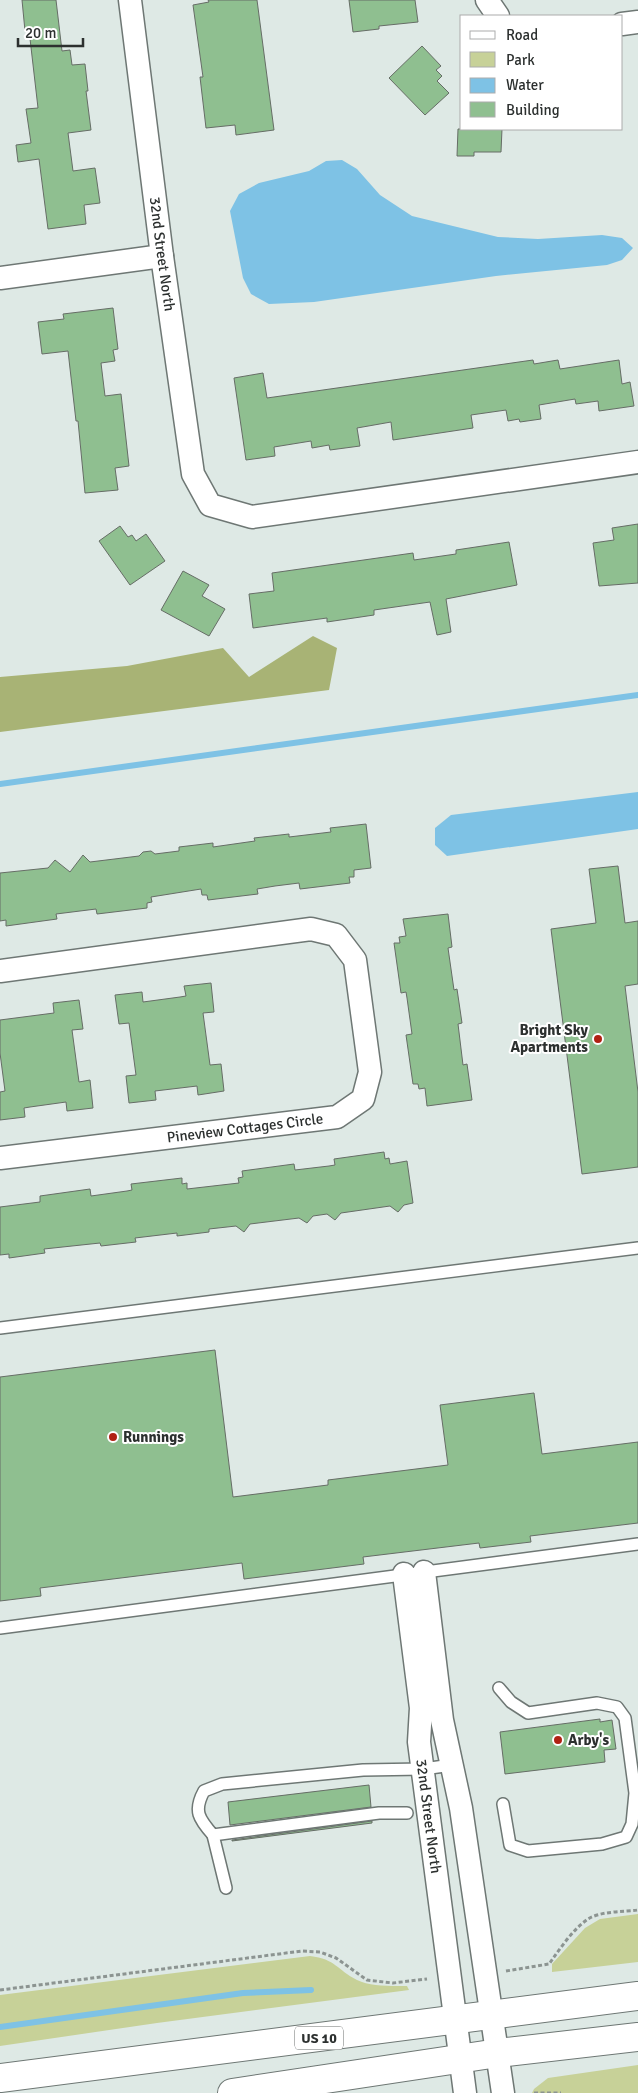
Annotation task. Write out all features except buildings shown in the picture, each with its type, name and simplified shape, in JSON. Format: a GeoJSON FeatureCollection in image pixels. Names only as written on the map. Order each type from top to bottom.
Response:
{"type":"FeatureCollection","features":[{"type":"Feature","properties":{"kind":"main road","name":"US 10"},"geometry":{"type":"LineString","coordinates":[[0,2078],[638,1996]]}},
{"type":"Feature","properties":{"kind":"main road"},"geometry":{"type":"LineString","coordinates":[[232,2093],[498,2053],[638,2037]]}},
{"type":"Feature","properties":{"kind":"street","name":"32nd Street North"},"geometry":{"type":"LineString","coordinates":[[130,0],[162,256],[193,474],[210,505],[252,517],[638,462]]}},
{"type":"Feature","properties":{"kind":"street"},"geometry":{"type":"LineString","coordinates":[[487,0],[497,15]]}},
{"type":"Feature","properties":{"kind":"street"},"geometry":{"type":"LineString","coordinates":[[623,24],[638,22]]}},
{"type":"Feature","properties":{"kind":"street"},"geometry":{"type":"LineString","coordinates":[[0,278],[162,256]]}},
{"type":"Feature","properties":{"kind":"street","name":"Pineview Cottages Circle"},"geometry":{"type":"LineString","coordinates":[[0,971],[311,928],[336,935],[355,960],[370,1072],[364,1099],[337,1117],[0,1158]]}},
{"type":"Feature","properties":{"kind":"street","name":"32nd Street North"},"geometry":{"type":"LineString","coordinates":[[414,1573],[461,1808],[503,2093]]}},
{"type":"Feature","properties":{"kind":"street","name":"32nd Street North"},"geometry":{"type":"LineString","coordinates":[[414,1573],[421,1708],[419,1742],[465,2093]]}},
{"type":"Feature","properties":{"kind":"lane"},"geometry":{"type":"LineString","coordinates":[[0,1328],[638,1248]]}},
{"type":"Feature","properties":{"kind":"lane"},"geometry":{"type":"LineString","coordinates":[[0,1628],[638,1544]]}},
{"type":"Feature","properties":{"kind":"lane"},"geometry":{"type":"LineString","coordinates":[[498,1688],[511,1702],[528,1713],[597,1703],[617,1707],[625,1718],[635,1793],[632,1824],[626,1837],[602,1844],[528,1851],[510,1845],[503,1804]]}},
{"type":"Feature","properties":{"kind":"lane"},"geometry":{"type":"LineString","coordinates":[[226,1888],[213,1835],[203,1824],[198,1811],[199,1800],[204,1791],[222,1784],[363,1770],[422,1769],[452,1765]]}},
{"type":"Feature","properties":{"kind":"lane"},"geometry":{"type":"LineString","coordinates":[[213,1835],[379,1812],[407,1813]]}},
{"type":"Feature","properties":{"kind":"path"},"geometry":{"type":"LineString","coordinates":[[485,1972],[523,1969],[549,1964],[574,1932],[588,1919],[607,1914],[638,1910]]}},
{"type":"Feature","properties":{"kind":"path"},"geometry":{"type":"LineString","coordinates":[[0,1990],[302,1951],[320,1952],[336,1958],[367,1980],[393,1983],[450,1976]]}},
{"type":"Feature","properties":{"kind":"path"},"geometry":{"type":"LineString","coordinates":[[534,2093],[561,2093]]}},
{"type":"Feature","properties":{"kind":"green space"},"geometry":{"type":"Polygon","coordinates":[[[313,636],[337,648],[329,690],[0,732],[0,677],[127,666],[223,648],[249,677],[313,636]]]}},
{"type":"Feature","properties":{"kind":"green space"},"geometry":{"type":"Polygon","coordinates":[[[638,1914],[638,1962],[552,1972],[552,1964],[585,1928],[600,1919],[638,1914]]]}},
{"type":"Feature","properties":{"kind":"green space"},"geometry":{"type":"Polygon","coordinates":[[[310,1956],[319,1957],[331,1962],[357,1980],[382,1986],[407,1986],[409,1990],[0,2046],[0,1995],[310,1956]]]}},
{"type":"Feature","properties":{"kind":"green space"},"geometry":{"type":"Polygon","coordinates":[[[638,2065],[638,2093],[532,2093],[534,2089],[548,2078],[638,2065]]]}},
{"type":"Feature","properties":{"kind":"water"},"geometry":{"type":"Polygon","coordinates":[[[342,160],[357,169],[380,195],[412,216],[498,237],[538,239],[602,235],[622,238],[633,248],[622,260],[607,265],[496,276],[314,302],[269,304],[251,294],[243,278],[230,211],[239,194],[259,183],[309,171],[326,161],[342,160]]]}},
{"type":"Feature","properties":{"kind":"water"},"geometry":{"type":"Polygon","coordinates":[[[638,792],[638,829],[447,856],[435,845],[435,828],[451,815],[638,792]]]}},
{"type":"Feature","properties":{"kind":"waterway"},"geometry":{"type":"LineString","coordinates":[[0,784],[638,695]]}},
{"type":"Feature","properties":{"kind":"waterway"},"geometry":{"type":"LineString","coordinates":[[0,2027],[243,1993],[311,1990]]}},
{"type":"Feature","properties":{"kind":"place","name":"Bright Sky Apartments"},"geometry":{"type":"Point","coordinates":[598,1039]}},
{"type":"Feature","properties":{"kind":"place","name":"Runnings"},"geometry":{"type":"Point","coordinates":[113,1437]}},
{"type":"Feature","properties":{"kind":"place","name":"Arby's"},"geometry":{"type":"Point","coordinates":[558,1740]}}]}
